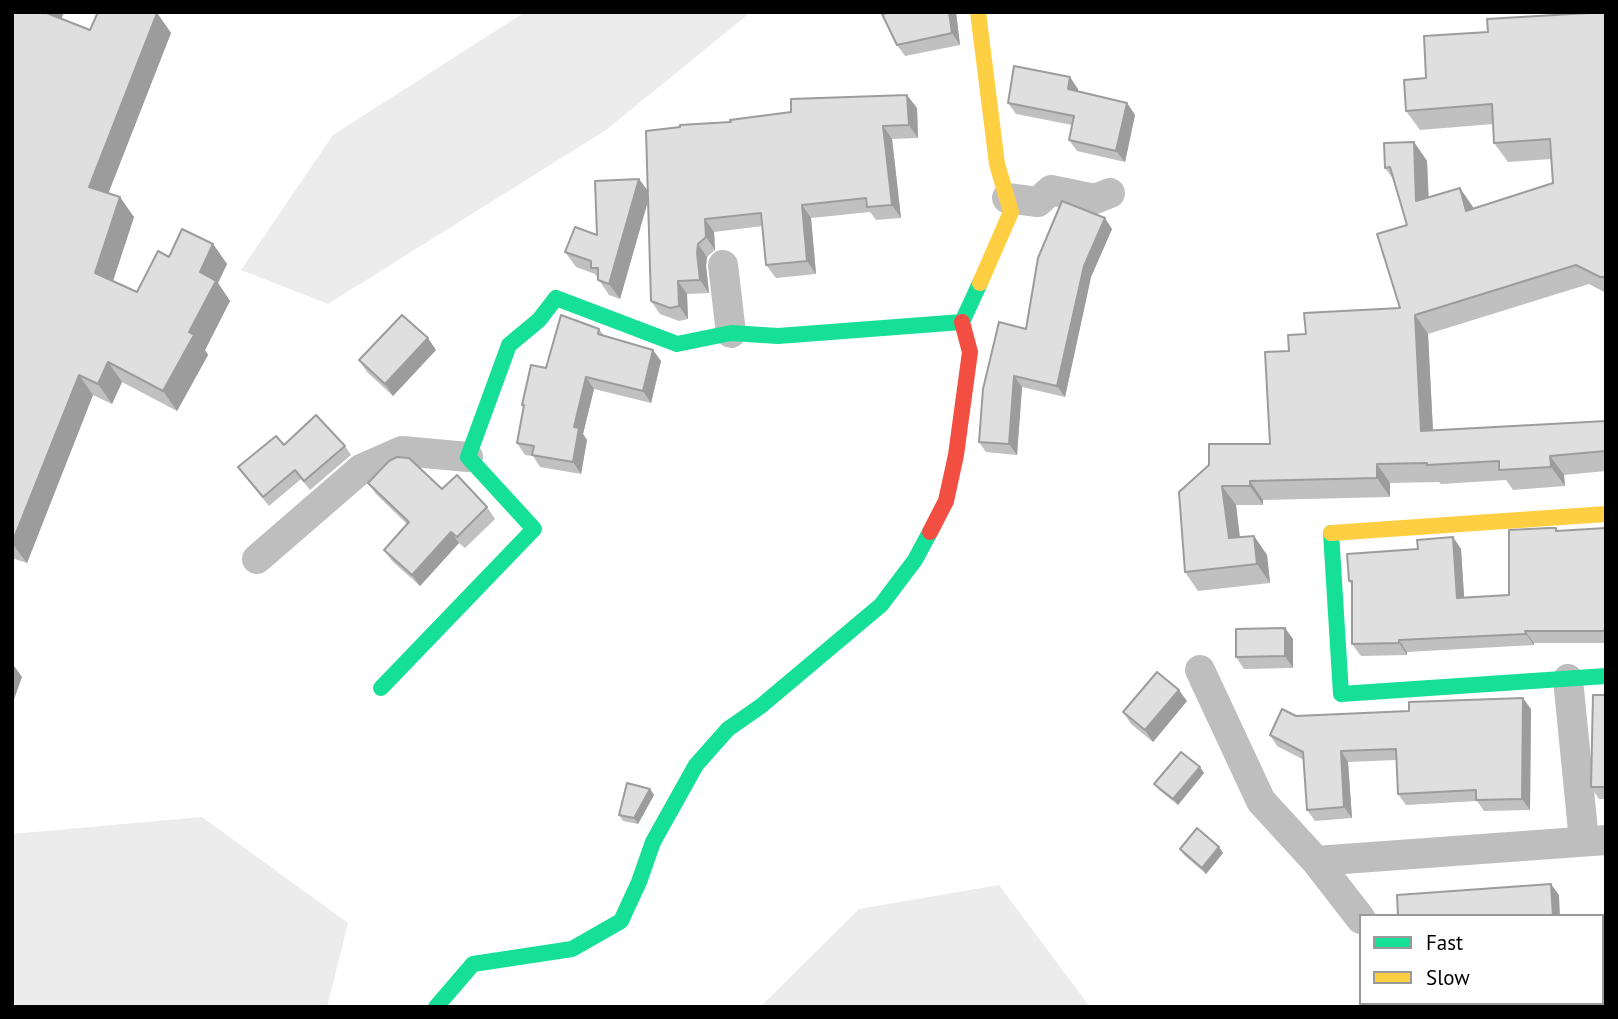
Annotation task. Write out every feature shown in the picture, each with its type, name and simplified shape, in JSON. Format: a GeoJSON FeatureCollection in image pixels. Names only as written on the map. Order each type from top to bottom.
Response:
{"type":"FeatureCollection","features":[{"type":"Feature","properties":{"kind":"street"},"geometry":{"type":"LineString","coordinates":[[436,1007],[473,964],[572,949],[621,921],[653,842],[696,765],[728,729],[761,706],[881,605],[915,560],[946,501],[956,454],[970,352],[962,322],[1011,212],[997,164],[978,12]]}},
{"type":"Feature","properties":{"kind":"street"},"geometry":{"type":"LineString","coordinates":[[1007,198],[1038,202],[1051,190],[1095,200],[1111,193]]}},
{"type":"Feature","properties":{"kind":"street"},"geometry":{"type":"LineString","coordinates":[[723,265],[731,332]]}},
{"type":"Feature","properties":{"kind":"street"},"geometry":{"type":"LineString","coordinates":[[468,457],[509,345],[539,320],[556,298],[677,344],[731,332],[778,336],[962,322]]}},
{"type":"Feature","properties":{"kind":"street"},"geometry":{"type":"LineString","coordinates":[[257,559],[360,469],[402,451],[468,457],[534,529],[381,688]]}},
{"type":"Feature","properties":{"kind":"street"},"geometry":{"type":"LineString","coordinates":[[1606,514],[1331,533],[1341,694],[1606,676]]}},
{"type":"Feature","properties":{"kind":"street"},"geometry":{"type":"LineString","coordinates":[[1200,670],[1261,802],[1316,861],[1359,916]]}},
{"type":"Feature","properties":{"kind":"street"},"geometry":{"type":"LineString","coordinates":[[1316,861],[1595,841],[1568,679]]}},
{"type":"Feature","properties":{"kind":"shaded area"},"geometry":{"type":"Polygon","coordinates":[[[525,12],[751,12],[606,130],[328,304],[241,270],[333,135],[525,12]]]}},
{"type":"Feature","properties":{"kind":"shaded area"},"geometry":{"type":"Polygon","coordinates":[[[202,817],[348,923],[327,1007],[12,1007],[12,834],[202,817]]]}},
{"type":"Feature","properties":{"kind":"shaded area"},"geometry":{"type":"Polygon","coordinates":[[[999,885],[1090,1007],[760,1007],[859,909],[999,885]]]}},
{"type":"Feature","properties":{"kind":"building"},"geometry":{"type":"Polygon","coordinates":[[[12,12],[44,12],[90,30],[98,12],[157,13],[89,187],[120,197],[95,273],[137,292],[158,251],[169,257],[182,229],[213,244],[200,272],[216,281],[189,332],[194,335],[163,391],[108,362],[98,384],[79,375],[12,543],[12,12]]]}},
{"type":"Feature","properties":{"kind":"building"},"geometry":{"type":"Polygon","coordinates":[[[949,12],[952,33],[897,45],[882,14],[949,12]]]}},
{"type":"Feature","properties":{"kind":"building"},"geometry":{"type":"Polygon","coordinates":[[[1606,12],[1606,277],[1600,277],[1576,265],[1415,315],[1421,431],[1606,421],[1606,451],[1550,456],[1551,467],[1499,470],[1499,461],[1427,465],[1377,464],[1377,478],[1250,481],[1250,486],[1222,486],[1229,538],[1254,536],[1257,564],[1185,572],[1179,492],[1209,465],[1209,444],[1270,444],[1265,352],[1289,351],[1288,335],[1306,334],[1304,313],[1400,308],[1377,234],[1407,225],[1390,167],[1385,168],[1384,143],[1414,142],[1416,201],[1460,188],[1466,211],[1553,183],[1550,139],[1494,143],[1492,104],[1406,111],[1404,80],[1426,78],[1424,36],[1488,32],[1487,19],[1606,12]]]}},
{"type":"Feature","properties":{"kind":"building"},"geometry":{"type":"Polygon","coordinates":[[[1014,66],[1070,77],[1068,89],[1127,103],[1116,151],[1069,140],[1074,116],[1008,103],[1014,66]]]}},
{"type":"Feature","properties":{"kind":"building"},"geometry":{"type":"Polygon","coordinates":[[[907,95],[909,125],[883,126],[892,205],[867,207],[866,198],[802,205],[807,261],[766,265],[761,213],[705,219],[706,237],[698,244],[697,253],[700,280],[678,281],[679,306],[670,308],[651,301],[646,131],[680,125],[731,122],[730,120],[791,112],[791,99],[907,95]]]}},
{"type":"Feature","properties":{"kind":"building"},"geometry":{"type":"Polygon","coordinates":[[[639,179],[609,284],[598,280],[598,268],[591,268],[591,261],[565,252],[575,227],[597,235],[595,181],[639,179]]]}},
{"type":"Feature","properties":{"kind":"building"},"geometry":{"type":"Polygon","coordinates":[[[1062,201],[1105,218],[1084,266],[1057,386],[1014,376],[1009,444],[979,442],[983,389],[999,322],[1026,329],[1038,258],[1062,201]]]}},
{"type":"Feature","properties":{"kind":"building"},"geometry":{"type":"Polygon","coordinates":[[[402,315],[428,338],[385,384],[359,360],[402,315]]]}},
{"type":"Feature","properties":{"kind":"building"},"geometry":{"type":"Polygon","coordinates":[[[561,315],[599,329],[598,334],[653,350],[643,391],[586,377],[574,427],[579,428],[573,462],[532,455],[534,446],[517,443],[531,365],[546,368],[561,315]]]}},
{"type":"Feature","properties":{"kind":"building"},"geometry":{"type":"Polygon","coordinates":[[[316,415],[345,446],[304,481],[295,470],[263,497],[238,467],[276,436],[284,445],[316,415]]]}},
{"type":"Feature","properties":{"kind":"building"},"geometry":{"type":"Polygon","coordinates":[[[397,457],[409,458],[442,489],[457,475],[487,507],[457,537],[451,532],[412,575],[384,550],[409,522],[368,483],[389,461],[397,457]]]}},
{"type":"Feature","properties":{"kind":"building"},"geometry":{"type":"Polygon","coordinates":[[[1556,528],[1556,531],[1606,528],[1606,629],[1603,631],[1525,631],[1526,634],[1352,644],[1352,581],[1349,581],[1347,554],[1418,549],[1417,540],[1453,537],[1457,598],[1509,595],[1509,530],[1556,528]]]}},
{"type":"Feature","properties":{"kind":"building"},"geometry":{"type":"Polygon","coordinates":[[[1285,628],[1285,656],[1236,657],[1236,629],[1285,628]]]}},
{"type":"Feature","properties":{"kind":"building"},"geometry":{"type":"Polygon","coordinates":[[[1157,672],[1179,690],[1145,730],[1123,712],[1157,672]]]}},
{"type":"Feature","properties":{"kind":"building"},"geometry":{"type":"Polygon","coordinates":[[[1593,695],[1606,695],[1606,787],[1591,787],[1593,695]]]}},
{"type":"Feature","properties":{"kind":"building"},"geometry":{"type":"Polygon","coordinates":[[[1523,698],[1522,799],[1476,800],[1476,790],[1398,794],[1396,749],[1341,751],[1344,807],[1307,810],[1303,752],[1270,735],[1282,709],[1296,716],[1409,711],[1409,702],[1523,698]]]}},
{"type":"Feature","properties":{"kind":"building"},"geometry":{"type":"Polygon","coordinates":[[[1181,752],[1200,767],[1173,799],[1154,784],[1181,752]]]}},
{"type":"Feature","properties":{"kind":"building"},"geometry":{"type":"Polygon","coordinates":[[[627,783],[650,789],[634,818],[619,815],[627,783]]]}},
{"type":"Feature","properties":{"kind":"building"},"geometry":{"type":"Polygon","coordinates":[[[1197,828],[1219,847],[1202,868],[1180,849],[1197,828]]]}},
{"type":"Feature","properties":{"kind":"building"},"geometry":{"type":"Polygon","coordinates":[[[1551,884],[1553,914],[1398,914],[1397,895],[1551,884]]]}},
{"type":"Feature","properties":{"kind":"traffic: fast"},"geometry":{"type":"LineString","coordinates":[[381,688],[534,529],[468,457],[509,345],[539,320],[556,298],[677,344],[731,333],[778,336],[962,322],[980,283]]}},
{"type":"Feature","properties":{"kind":"traffic: fast"},"geometry":{"type":"LineString","coordinates":[[436,1007],[473,964],[572,949],[621,921],[653,842],[696,765],[728,729],[761,706],[881,605],[915,560],[930,532]]}},
{"type":"Feature","properties":{"kind":"traffic: fast"},"geometry":{"type":"LineString","coordinates":[[1331,533],[1341,694],[1606,676]]}},
{"type":"Feature","properties":{"kind":"traffic: slow"},"geometry":{"type":"LineString","coordinates":[[978,12],[997,164],[1011,212],[980,283]]}},
{"type":"Feature","properties":{"kind":"traffic: slow"},"geometry":{"type":"LineString","coordinates":[[1331,533],[1606,514]]}},
{"type":"Feature","properties":{"kind":"traffic: jam"},"geometry":{"type":"LineString","coordinates":[[930,532],[946,501],[956,455],[970,352],[962,322]]}}]}
